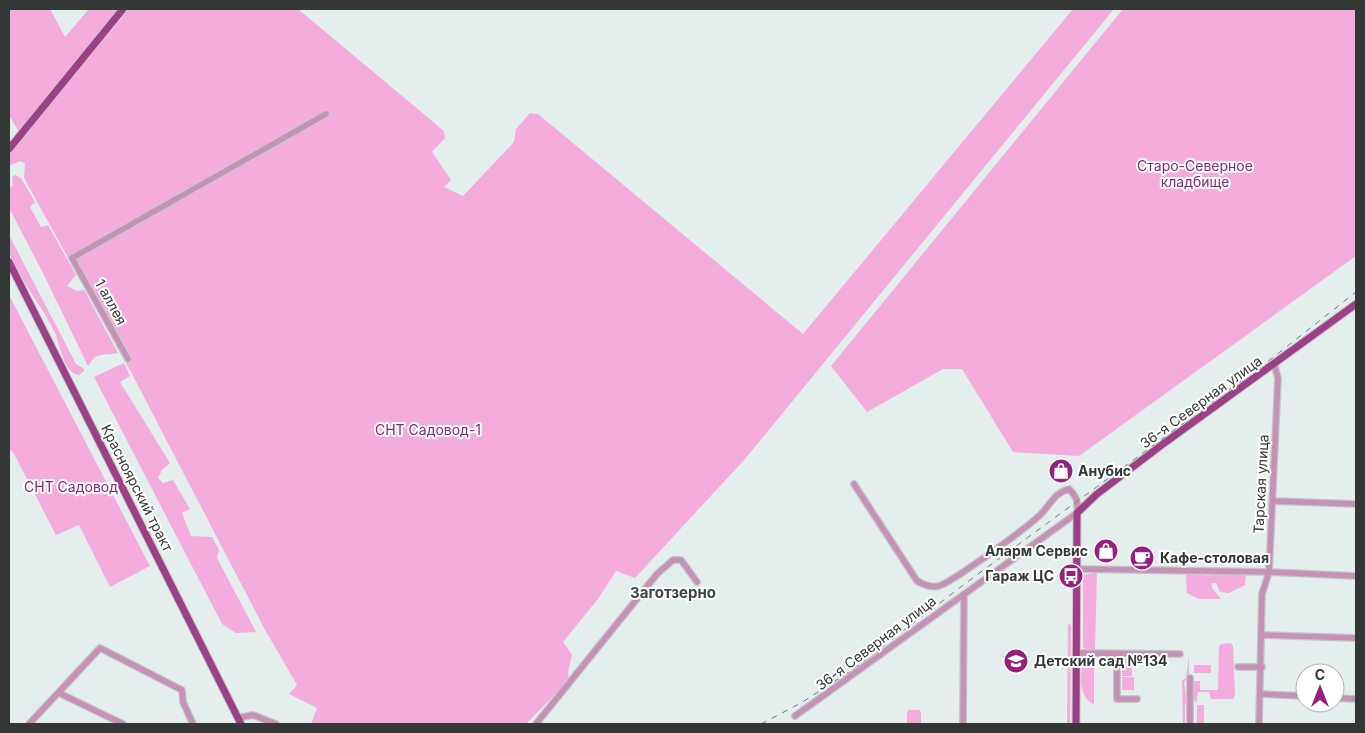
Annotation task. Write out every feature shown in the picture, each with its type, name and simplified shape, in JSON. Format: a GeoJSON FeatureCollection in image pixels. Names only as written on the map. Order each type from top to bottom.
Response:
{"type":"FeatureCollection","features":[{"type":"Feature","properties":{"kind":"main road"},"geometry":{"type":"LineString","coordinates":[[9,149],[123,9]]}},
{"type":"Feature","properties":{"kind":"main road","name":"Красноярский тракт"},"geometry":{"type":"LineString","coordinates":[[9,262],[240,721]]}},
{"type":"Feature","properties":{"kind":"main road","name":"36-я Северная улица"},"geometry":{"type":"LineString","coordinates":[[1077,513],[1097,494],[1163,444],[1356,304]]}},
{"type":"Feature","properties":{"kind":"main road"},"geometry":{"type":"LineString","coordinates":[[1076,724],[1077,513]]}},
{"type":"Feature","properties":{"kind":"street","name":"1 аллея"},"geometry":{"type":"LineString","coordinates":[[128,358],[72,258],[326,114]]}},
{"type":"Feature","properties":{"kind":"street","name":"Тарская улица"},"geometry":{"type":"LineString","coordinates":[[1260,724],[1262,594],[1269,572],[1278,378],[1274,364]]}},
{"type":"Feature","properties":{"kind":"street"},"geometry":{"type":"LineString","coordinates":[[854,484],[917,582],[927,586],[939,586],[956,577],[1041,514],[1061,491],[1069,489],[1078,500],[1077,513]]}},
{"type":"Feature","properties":{"kind":"street"},"geometry":{"type":"LineString","coordinates":[[1273,501],[1356,504]]}},
{"type":"Feature","properties":{"kind":"street","name":"36-я Северная улица"},"geometry":{"type":"LineString","coordinates":[[795,716],[824,697],[909,632],[964,595],[1077,513]]}},
{"type":"Feature","properties":{"kind":"street"},"geometry":{"type":"LineString","coordinates":[[536,724],[656,574],[673,560],[681,560],[697,582]]}},
{"type":"Feature","properties":{"kind":"street"},"geometry":{"type":"LineString","coordinates":[[1077,569],[1269,572],[1356,576]]}},
{"type":"Feature","properties":{"kind":"street"},"geometry":{"type":"LineString","coordinates":[[963,724],[964,595]]}},
{"type":"Feature","properties":{"kind":"street"},"geometry":{"type":"LineString","coordinates":[[1262,635],[1356,638]]}},
{"type":"Feature","properties":{"kind":"street"},"geometry":{"type":"LineString","coordinates":[[29,724],[100,648],[182,690],[183,702],[193,724]]}},
{"type":"Feature","properties":{"kind":"street"},"geometry":{"type":"LineString","coordinates":[[1076,653],[1180,654]]}},
{"type":"Feature","properties":{"kind":"street"},"geometry":{"type":"LineString","coordinates":[[1117,654],[1117,699],[1137,700]]}},
{"type":"Feature","properties":{"kind":"street"},"geometry":{"type":"LineString","coordinates":[[1238,666],[1262,667]]}},
{"type":"Feature","properties":{"kind":"street"},"geometry":{"type":"LineString","coordinates":[[1190,678],[1190,724]]}},
{"type":"Feature","properties":{"kind":"street"},"geometry":{"type":"LineString","coordinates":[[59,692],[123,724]]}},
{"type":"Feature","properties":{"kind":"street"},"geometry":{"type":"LineString","coordinates":[[1261,694],[1295,696]]}},
{"type":"Feature","properties":{"kind":"street"},"geometry":{"type":"LineString","coordinates":[[240,721],[252,714],[276,724]]}},
{"type":"Feature","properties":{"kind":"green space"},"geometry":{"type":"Polygon","coordinates":[[[9,9],[50,9],[65,37],[89,9],[118,9],[19,132],[9,115],[9,9]]]}},
{"type":"Feature","properties":{"kind":"green space","name":"СНТ Садовод-1"},"geometry":{"type":"Polygon","coordinates":[[[129,9],[298,9],[444,131],[445,138],[432,152],[451,180],[444,187],[463,196],[514,142],[516,129],[530,113],[538,114],[803,334],[1073,9],[1114,9],[745,459],[635,578],[616,571],[598,599],[563,642],[572,655],[568,672],[569,680],[526,724],[311,724],[317,708],[289,694],[297,685],[264,628],[132,374],[24,178],[25,163],[20,161],[9,166],[9,155],[129,9]]]}},
{"type":"Feature","properties":{"kind":"green space","name":"Старо-Северное кладбище"},"geometry":{"type":"Polygon","coordinates":[[[1123,9],[1356,9],[1356,256],[1079,456],[1013,452],[962,369],[943,369],[867,412],[831,366],[1123,9]]]}},
{"type":"Feature","properties":{"kind":"green space"},"geometry":{"type":"Polygon","coordinates":[[[15,175],[21,178],[35,202],[30,207],[41,227],[48,225],[76,275],[67,286],[77,291],[84,290],[118,353],[95,357],[88,366],[9,208],[9,188],[13,185],[12,177],[15,175]]]}},
{"type":"Feature","properties":{"kind":"green space"},"geometry":{"type":"Polygon","coordinates":[[[9,235],[76,364],[83,368],[84,371],[79,375],[70,370],[66,364],[55,333],[9,253],[9,235]]]}},
{"type":"Feature","properties":{"kind":"green space","name":"СНТ Садовод"},"geometry":{"type":"Polygon","coordinates":[[[9,295],[150,566],[110,587],[79,525],[56,535],[14,454],[9,448],[9,295]]]}},
{"type":"Feature","properties":{"kind":"green space"},"geometry":{"type":"Polygon","coordinates":[[[124,363],[130,376],[120,382],[170,463],[162,470],[158,478],[163,483],[173,480],[190,509],[182,513],[191,536],[212,537],[219,550],[217,558],[256,632],[236,633],[222,624],[94,377],[124,363]]]}},
{"type":"Feature","properties":{"kind":"green space"},"geometry":{"type":"Polygon","coordinates":[[[1097,572],[1095,650],[1088,651],[1083,647],[1083,575],[1097,572]]]}},
{"type":"Feature","properties":{"kind":"green space"},"geometry":{"type":"Polygon","coordinates":[[[1189,572],[1203,573],[1208,576],[1213,573],[1246,574],[1245,585],[1229,593],[1220,592],[1216,583],[1212,583],[1212,588],[1221,599],[1199,599],[1187,593],[1186,575],[1189,572]]]}},
{"type":"Feature","properties":{"kind":"green space"},"geometry":{"type":"Polygon","coordinates":[[[1068,623],[1071,626],[1070,724],[1067,724],[1068,623]]]}},
{"type":"Feature","properties":{"kind":"green space"},"geometry":{"type":"Polygon","coordinates":[[[1231,643],[1233,646],[1235,696],[1233,699],[1211,699],[1209,692],[1198,692],[1196,704],[1193,697],[1193,681],[1200,681],[1200,690],[1218,690],[1219,646],[1231,643]]]}},
{"type":"Feature","properties":{"kind":"green space"},"geometry":{"type":"Polygon","coordinates":[[[1083,654],[1094,654],[1094,705],[1088,700],[1082,689],[1083,654]]]}},
{"type":"Feature","properties":{"kind":"green space"},"geometry":{"type":"Polygon","coordinates":[[[1189,656],[1189,679],[1184,681],[1187,704],[1185,705],[1185,723],[1188,724],[1183,724],[1182,681],[1186,678],[1189,656]]]}},
{"type":"Feature","properties":{"kind":"green space"},"geometry":{"type":"Polygon","coordinates":[[[1122,659],[1132,659],[1132,676],[1122,676],[1122,659]]]}},
{"type":"Feature","properties":{"kind":"green space"},"geometry":{"type":"Polygon","coordinates":[[[1194,665],[1211,665],[1211,673],[1194,673],[1194,665]]]}},
{"type":"Feature","properties":{"kind":"green space"},"geometry":{"type":"Polygon","coordinates":[[[1122,677],[1134,677],[1134,690],[1122,690],[1122,677]]]}},
{"type":"Feature","properties":{"kind":"green space"},"geometry":{"type":"Polygon","coordinates":[[[1197,705],[1204,705],[1204,723],[1197,723],[1197,705]]]}},
{"type":"Feature","properties":{"kind":"green space"},"geometry":{"type":"Polygon","coordinates":[[[909,710],[919,710],[921,712],[921,724],[907,724],[907,712],[909,710]]]}},
{"type":"Feature","properties":{"kind":"railway"},"geometry":{"type":"LineString","coordinates":[[761,724],[801,703],[849,672],[978,574],[1271,359],[1356,292]]}},
{"type":"Feature","properties":{"kind":"place","name":"Анубис"},"geometry":{"type":"Point","coordinates":[1061,471]}},
{"type":"Feature","properties":{"kind":"place","name":"Аларм Сервис"},"geometry":{"type":"Point","coordinates":[1106,551]}},
{"type":"Feature","properties":{"kind":"place","name":"Кафе-столовая"},"geometry":{"type":"Point","coordinates":[1142,558]}},
{"type":"Feature","properties":{"kind":"place","name":"Гараж ЦС"},"geometry":{"type":"Point","coordinates":[1071,576]}},
{"type":"Feature","properties":{"kind":"place","name":"Детский сад №134"},"geometry":{"type":"Point","coordinates":[1016,661]}},
{"type":"Feature","properties":{"kind":"district","name":"Заготзерно"},"geometry":{"type":"Point","coordinates":[673,593]}}]}
